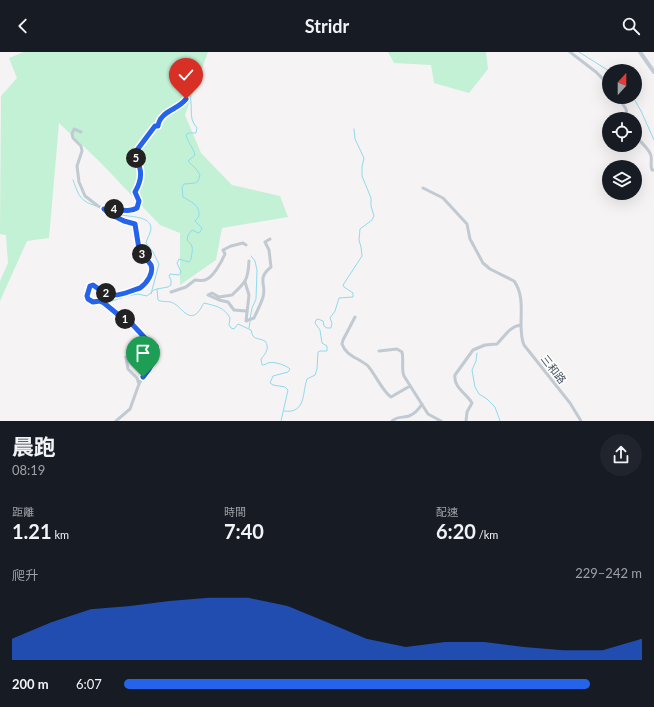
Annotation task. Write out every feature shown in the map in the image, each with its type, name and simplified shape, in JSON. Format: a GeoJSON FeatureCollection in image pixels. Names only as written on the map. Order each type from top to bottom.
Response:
{"type":"FeatureCollection","features":[{"type":"Feature","properties":{"kind":"main road"},"geometry":{"type":"LineString","coordinates":[[640,52],[654,72]]}},
{"type":"Feature","properties":{"kind":"street"},"geometry":{"type":"LineString","coordinates":[[570,52],[602,78]]}},
{"type":"Feature","properties":{"kind":"street"},"geometry":{"type":"LineString","coordinates":[[104,209],[109,208],[129,211],[137,208],[139,201],[135,192],[139,184],[141,172],[135,153],[143,140],[155,126],[158,126],[163,116],[171,109],[184,102],[186,96],[181,87]]}},
{"type":"Feature","properties":{"kind":"street"},"geometry":{"type":"LineString","coordinates":[[81,132],[74,129],[72,134],[73,138],[81,146],[82,151],[77,166],[79,182],[85,196],[112,215],[124,221],[135,224],[139,249],[152,268],[144,286],[140,288],[113,296],[93,285],[90,286],[87,296],[88,299],[93,302],[100,301],[104,303],[131,323],[146,339],[156,346],[157,350],[155,358],[139,384],[130,408],[116,421]]}},
{"type":"Feature","properties":{"kind":"street"},"geometry":{"type":"LineString","coordinates":[[642,144],[649,152],[651,157],[651,167],[652,170],[654,170]]}},
{"type":"Feature","properties":{"kind":"street","name":"三和路"},"geometry":{"type":"LineString","coordinates":[[423,188],[443,198],[467,224],[470,239],[483,263],[490,269],[514,281],[521,301],[521,325],[524,345],[570,403],[581,421]]}},
{"type":"Feature","properties":{"kind":"street"},"geometry":{"type":"LineString","coordinates":[[249,261],[246,282],[249,295],[246,321],[254,318],[264,296],[263,278],[267,270],[272,267],[269,250],[265,242],[270,239]]}},
{"type":"Feature","properties":{"kind":"street"},"geometry":{"type":"LineString","coordinates":[[171,292],[186,287],[195,280],[203,281],[208,279],[222,263],[225,254],[223,250],[236,244],[243,243],[246,245]]}},
{"type":"Feature","properties":{"kind":"street"},"geometry":{"type":"LineString","coordinates":[[246,282],[232,295],[219,297],[212,293],[208,295],[228,302],[234,310],[246,311]]}},
{"type":"Feature","properties":{"kind":"street"},"geometry":{"type":"LineString","coordinates":[[355,317],[343,340],[342,344],[345,351],[367,366],[381,384],[387,395],[391,397],[410,386]]}},
{"type":"Feature","properties":{"kind":"street"},"geometry":{"type":"LineString","coordinates":[[466,421],[467,412],[472,403],[459,388],[455,380],[455,375],[473,350],[485,345],[497,344],[510,330],[518,325],[521,325]]}},
{"type":"Feature","properties":{"kind":"street"},"geometry":{"type":"LineString","coordinates":[[379,351],[397,349],[402,352],[404,362],[402,372],[431,416],[441,421]]}},
{"type":"Feature","properties":{"kind":"street"},"geometry":{"type":"LineString","coordinates":[[126,357],[128,368],[137,378],[139,384]]}},
{"type":"Feature","properties":{"kind":"street"},"geometry":{"type":"LineString","coordinates":[[392,421],[396,418],[410,416],[418,410],[422,404]]}},
{"type":"Feature","properties":{"kind":"street"},"geometry":{"type":"LineString","coordinates":[[431,416],[431,421]]}},
{"type":"Feature","properties":{"kind":"green space"},"geometry":{"type":"Polygon","coordinates":[[[24,52],[208,52],[185,115],[201,153],[232,185],[280,196],[288,217],[222,228],[216,260],[180,285],[180,233],[160,225],[99,161],[59,123],[49,238],[27,241],[0,301],[0,281],[8,263],[6,235],[0,234],[1,96],[17,78],[9,58],[24,52]]]}},
{"type":"Feature","properties":{"kind":"green space"},"geometry":{"type":"Polygon","coordinates":[[[388,52],[486,52],[488,69],[469,93],[434,83],[431,65],[394,63],[388,52]]]}},
{"type":"Feature","properties":{"kind":"waterway"},"geometry":{"type":"LineString","coordinates":[[579,52],[602,67]]}},
{"type":"Feature","properties":{"kind":"waterway"},"geometry":{"type":"LineString","coordinates":[[193,67],[194,72],[199,79],[198,82],[188,84],[187,89],[191,100],[192,119],[197,128],[196,133],[188,133],[186,135],[195,155],[188,161],[200,175],[198,181],[195,183],[184,184],[182,187],[183,197],[194,204],[198,209],[199,216],[195,221],[202,228],[200,232],[198,233],[192,230],[188,235],[187,240],[192,249],[191,259],[189,262],[179,259],[177,263],[181,272],[179,275],[170,274],[171,285],[157,289],[158,300],[173,303],[185,313],[192,316],[199,311],[204,303],[216,306],[228,314],[230,318],[229,325],[231,328],[234,329],[238,324],[251,330],[254,337],[265,341],[267,348],[266,353],[261,359],[262,365],[276,363],[290,369],[288,372],[273,376],[270,383],[285,387],[288,390],[281,421]]}},
{"type":"Feature","properties":{"kind":"waterway"},"geometry":{"type":"LineString","coordinates":[[637,104],[654,140]]}},
{"type":"Feature","properties":{"kind":"waterway"},"geometry":{"type":"LineString","coordinates":[[284,411],[291,411],[300,406],[307,379],[315,375],[317,369],[318,352],[327,351],[327,346],[322,343],[320,330],[315,323],[316,320],[318,319],[323,321],[324,326],[331,328],[332,323],[330,318],[335,311],[339,298],[353,297],[353,293],[343,285],[362,256],[359,240],[360,229],[372,220],[374,216],[371,206],[371,198],[362,176],[364,158],[355,139],[354,129]]}},
{"type":"Feature","properties":{"kind":"waterway"},"geometry":{"type":"LineString","coordinates":[[73,180],[83,200],[96,206]]}},
{"type":"Feature","properties":{"kind":"waterway"},"geometry":{"type":"LineString","coordinates":[[107,210],[122,215],[144,219],[150,224],[151,230],[146,243],[153,252],[159,264],[151,294]]}},
{"type":"Feature","properties":{"kind":"waterway"},"geometry":{"type":"LineString","coordinates":[[250,319],[252,308],[256,299],[257,270],[255,261],[251,256]]}},
{"type":"Feature","properties":{"kind":"waterway"},"geometry":{"type":"LineString","coordinates":[[106,298],[112,301],[138,294],[147,296],[157,289]]}},
{"type":"Feature","properties":{"kind":"waterway"},"geometry":{"type":"LineString","coordinates":[[249,328],[250,322]]}},
{"type":"Feature","properties":{"kind":"waterway"},"geometry":{"type":"LineString","coordinates":[[477,353],[476,361],[472,370],[475,387],[479,394],[495,407],[500,421]]}},
{"type":"Feature","properties":{"kind":"route"},"geometry":{"type":"LineString","coordinates":[[143,377],[155,358],[157,350],[156,346],[146,339],[131,323],[104,303],[100,301],[93,302],[88,299],[87,296],[90,286],[93,285],[113,296],[140,288],[144,286],[152,272],[151,265],[139,249],[137,228],[135,224],[124,221],[104,209],[109,208],[129,211],[137,208],[139,201],[135,195],[135,192],[139,184],[141,172],[135,153],[143,140],[155,126],[158,126],[161,118],[171,109],[179,106],[186,99]]}}]}
